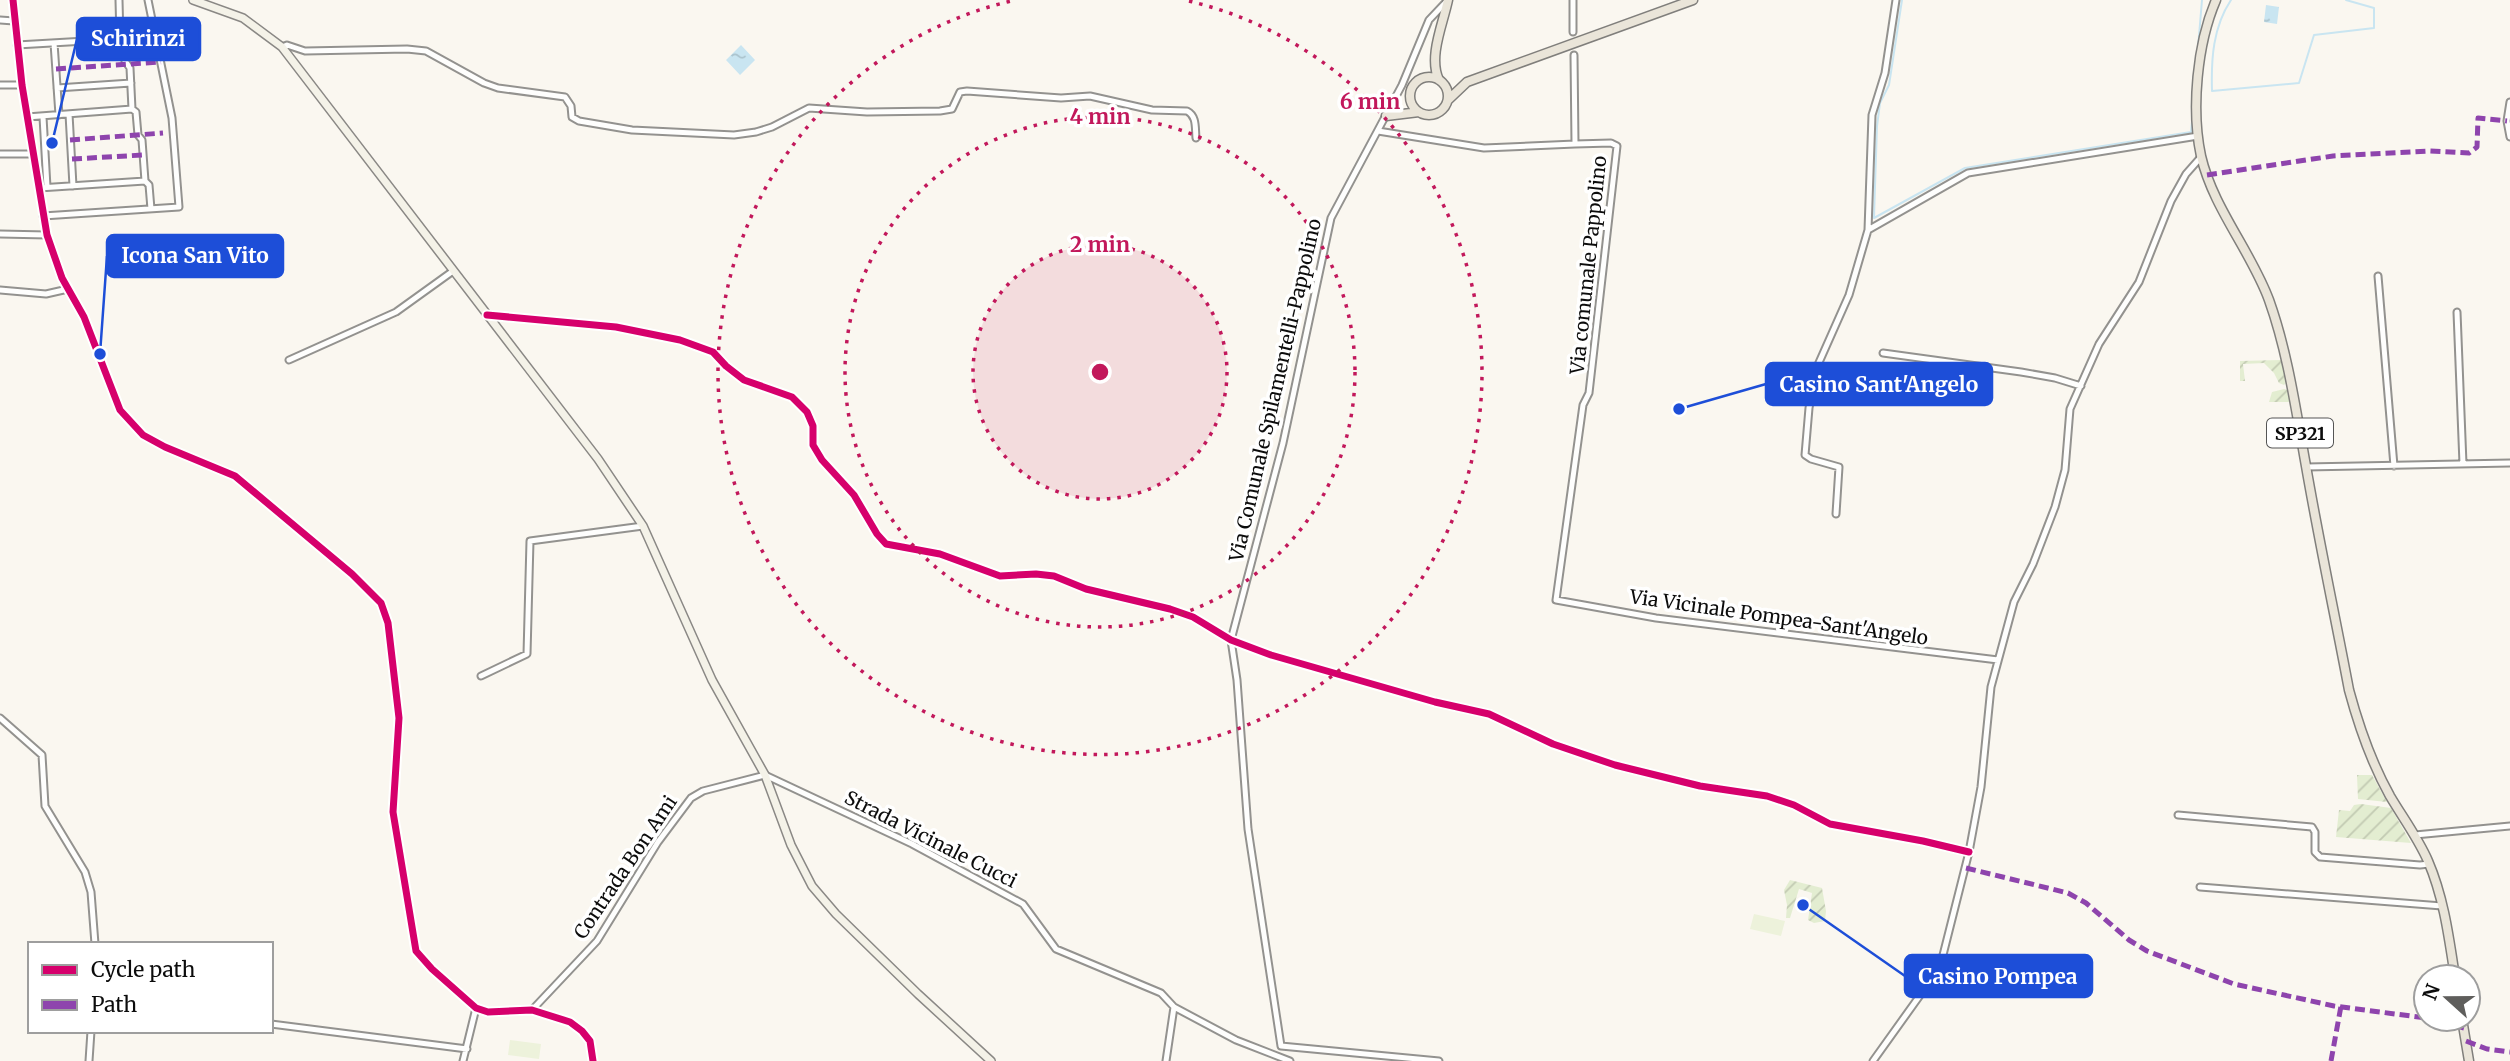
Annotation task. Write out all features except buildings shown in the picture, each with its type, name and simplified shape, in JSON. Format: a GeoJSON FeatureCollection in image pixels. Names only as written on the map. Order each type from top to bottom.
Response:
{"type":"FeatureCollection","features":[{"type":"Feature","properties":{"kind":"main road"},"geometry":{"type":"LineString","coordinates":[[193,0],[243,18],[282,47],[598,459],[643,526],[712,680],[765,775],[791,845],[812,886],[836,914],[991,1061]]}},
{"type":"Feature","properties":{"kind":"main road"},"geometry":{"type":"LineString","coordinates":[[1448,0],[1434,67],[1448,100]]}},
{"type":"Feature","properties":{"kind":"main road"},"geometry":{"type":"LineString","coordinates":[[1398,115],[1411,102],[1415,83],[1426,78],[1442,82],[1467,82],[1693,0]]}},
{"type":"Feature","properties":{"kind":"main road","name":"SP321"},"geometry":{"type":"LineString","coordinates":[[2216,0],[2201,46],[2198,136],[2201,157],[2221,206],[2248,254],[2269,300],[2295,407],[2349,690],[2361,737],[2389,795],[2415,835],[2429,864],[2442,906],[2452,963]]}},
{"type":"Feature","properties":{"kind":"main road"},"geometry":{"type":"LineString","coordinates":[[1426,78],[1435,57]]}},
{"type":"Feature","properties":{"kind":"main road"},"geometry":{"type":"LineString","coordinates":[[1411,102],[1424,115],[1437,114],[1467,82]]}},
{"type":"Feature","properties":{"kind":"main road"},"geometry":{"type":"LineString","coordinates":[[1386,116],[1419,112]]}},
{"type":"Feature","properties":{"kind":"main road"},"geometry":{"type":"LineString","coordinates":[[2464,1033],[2469,1061]]}},
{"type":"Feature","properties":{"kind":"street"},"geometry":{"type":"LineString","coordinates":[[13,0],[22,85],[47,235],[68,289],[84,317],[120,410],[143,435],[235,476],[352,574],[381,603],[388,623],[399,718],[393,812],[416,951],[476,1008],[488,1012],[532,1010],[570,1022],[590,1041],[593,1061]]}},
{"type":"Feature","properties":{"kind":"street"},"geometry":{"type":"LineString","coordinates":[[119,0],[120,39],[124,44],[125,61],[130,68],[132,109],[136,112],[138,135],[142,140],[145,181],[149,185],[151,209]]}},
{"type":"Feature","properties":{"kind":"street"},"geometry":{"type":"LineString","coordinates":[[43,216],[179,207],[172,118],[148,0]]}},
{"type":"Feature","properties":{"kind":"street"},"geometry":{"type":"LineString","coordinates":[[1386,116],[1429,20],[1448,0]]}},
{"type":"Feature","properties":{"kind":"street"},"geometry":{"type":"LineString","coordinates":[[1573,0],[1573,32]]}},
{"type":"Feature","properties":{"kind":"street"},"geometry":{"type":"LineString","coordinates":[[1836,514],[1839,467],[1805,455],[1809,408],[1817,367],[1849,295],[1868,230],[1872,116],[1885,73],[1896,0]]}},
{"type":"Feature","properties":{"kind":"street"},"geometry":{"type":"LineString","coordinates":[[0,20],[14,21]]}},
{"type":"Feature","properties":{"kind":"street"},"geometry":{"type":"LineString","coordinates":[[17,45],[120,39]]}},
{"type":"Feature","properties":{"kind":"street"},"geometry":{"type":"LineString","coordinates":[[54,43],[59,115]]}},
{"type":"Feature","properties":{"kind":"street"},"geometry":{"type":"LineString","coordinates":[[282,47],[286,45],[304,51],[426,51],[498,88],[565,97],[571,106],[572,117],[579,121],[632,130],[734,135],[772,127],[809,108],[867,112],[952,109],[960,92],[967,91],[1027,96],[1090,96],[1152,110],[1187,111],[1192,113],[1196,138]]}},
{"type":"Feature","properties":{"kind":"street","name":"Via comunale Pappolino"},"geometry":{"type":"LineString","coordinates":[[1556,600],[1583,405],[1589,393],[1617,146],[1611,143],[1575,144],[1574,55]]}},
{"type":"Feature","properties":{"kind":"street"},"geometry":{"type":"LineString","coordinates":[[57,88],[131,83]]}},
{"type":"Feature","properties":{"kind":"street"},"geometry":{"type":"LineString","coordinates":[[0,85],[22,85]]}},
{"type":"Feature","properties":{"kind":"street"},"geometry":{"type":"LineString","coordinates":[[2510,102],[2507,121],[2510,137]]}},
{"type":"Feature","properties":{"kind":"street"},"geometry":{"type":"LineString","coordinates":[[27,117],[132,109]]}},
{"type":"Feature","properties":{"kind":"street"},"geometry":{"type":"LineString","coordinates":[[69,114],[73,186]]}},
{"type":"Feature","properties":{"kind":"street","name":"Via Comunale Spilamentelli-Pappolino"},"geometry":{"type":"LineString","coordinates":[[1231,640],[1283,443],[1331,218],[1386,116]]}},
{"type":"Feature","properties":{"kind":"street"},"geometry":{"type":"LineString","coordinates":[[43,117],[47,187]]}},
{"type":"Feature","properties":{"kind":"street"},"geometry":{"type":"LineString","coordinates":[[1378,131],[1484,148],[1575,144]]}},
{"type":"Feature","properties":{"kind":"street"},"geometry":{"type":"LineString","coordinates":[[1868,230],[1968,173],[2198,136]]}},
{"type":"Feature","properties":{"kind":"street"},"geometry":{"type":"LineString","coordinates":[[0,154],[33,154]]}},
{"type":"Feature","properties":{"kind":"street"},"geometry":{"type":"LineString","coordinates":[[1873,1061],[1931,980],[1943,955],[1969,852],[1980,787],[1991,687],[2014,602],[2033,564],[2055,507],[2065,470],[2070,409],[2099,344],[2139,282],[2171,201],[2186,174],[2201,157]]}},
{"type":"Feature","properties":{"kind":"street"},"geometry":{"type":"LineString","coordinates":[[39,188],[145,181]]}},
{"type":"Feature","properties":{"kind":"street"},"geometry":{"type":"LineString","coordinates":[[0,234],[47,235]]}},
{"type":"Feature","properties":{"kind":"street"},"geometry":{"type":"LineString","coordinates":[[289,360],[396,312],[453,271]]}},
{"type":"Feature","properties":{"kind":"street"},"geometry":{"type":"LineString","coordinates":[[2378,276],[2394,466]]}},
{"type":"Feature","properties":{"kind":"street"},"geometry":{"type":"LineString","coordinates":[[0,290],[46,294],[68,289]]}},
{"type":"Feature","properties":{"kind":"street"},"geometry":{"type":"LineString","coordinates":[[2458,312],[2463,464]]}},
{"type":"Feature","properties":{"kind":"street"},"geometry":{"type":"LineString","coordinates":[[487,315],[616,327],[680,340],[713,352],[744,380],[792,397],[807,412],[813,426],[813,444],[822,460],[854,495],[886,544],[940,554],[1000,576],[1054,576],[1098,592],[1170,609],[1193,617],[1231,640],[1360,681],[1489,714],[1553,744],[1615,765],[1700,786],[1767,796],[1794,805],[1829,824],[1969,852]]}},
{"type":"Feature","properties":{"kind":"street"},"geometry":{"type":"LineString","coordinates":[[1883,353],[2021,372],[2081,386]]}},
{"type":"Feature","properties":{"kind":"street"},"geometry":{"type":"LineString","coordinates":[[2306,467],[2510,463]]}},
{"type":"Feature","properties":{"kind":"street"},"geometry":{"type":"LineString","coordinates":[[481,676],[527,654],[531,540],[643,526]]}},
{"type":"Feature","properties":{"kind":"street","name":"Via Vicinale Pompea-Sant'Angelo"},"geometry":{"type":"LineString","coordinates":[[1556,600],[1656,618],[1998,660]]}},
{"type":"Feature","properties":{"kind":"street"},"geometry":{"type":"LineString","coordinates":[[1231,640],[1237,680],[1248,829],[1281,1046],[1439,1061]]}},
{"type":"Feature","properties":{"kind":"street"},"geometry":{"type":"LineString","coordinates":[[0,718],[42,755],[45,806],[85,872],[91,892],[95,942]]}},
{"type":"Feature","properties":{"kind":"street","name":"Strada Vicinale Cucci"},"geometry":{"type":"LineString","coordinates":[[765,775],[912,844],[1023,904],[1056,949],[1161,993],[1174,1007],[1236,1040],[1290,1061]]}},
{"type":"Feature","properties":{"kind":"street","name":"Contrada Bon Ami"},"geometry":{"type":"LineString","coordinates":[[532,1010],[597,941],[658,842],[691,798],[703,791],[765,775]]}},
{"type":"Feature","properties":{"kind":"street"},"geometry":{"type":"LineString","coordinates":[[2178,816],[2312,827],[2315,832],[2315,852],[2320,857],[2429,864]]}},
{"type":"Feature","properties":{"kind":"street"},"geometry":{"type":"LineString","coordinates":[[2415,835],[2510,826]]}},
{"type":"Feature","properties":{"kind":"street"},"geometry":{"type":"LineString","coordinates":[[2200,887],[2442,906]]}},
{"type":"Feature","properties":{"kind":"street"},"geometry":{"type":"LineString","coordinates":[[1166,1061],[1174,1007]]}},
{"type":"Feature","properties":{"kind":"street"},"geometry":{"type":"LineString","coordinates":[[463,1061],[476,1008]]}},
{"type":"Feature","properties":{"kind":"street"},"geometry":{"type":"LineString","coordinates":[[273,1024],[467,1049]]}},
{"type":"Feature","properties":{"kind":"street"},"geometry":{"type":"LineString","coordinates":[[89,1061],[91,1033]]}},
{"type":"Feature","properties":{"kind":"green space"},"geometry":{"type":"Polygon","coordinates":[[[2281,360],[2286,383],[2284,385],[2279,383],[2264,363],[2243,364],[2245,381],[2240,381],[2240,361],[2281,360]]]}},
{"type":"Feature","properties":{"kind":"green space"},"geometry":{"type":"Polygon","coordinates":[[[2288,390],[2290,402],[2269,402],[2272,392],[2288,390]]]}},
{"type":"Feature","properties":{"kind":"green space"},"geometry":{"type":"Polygon","coordinates":[[[2357,775],[2372,775],[2387,802],[2358,799],[2357,775]]]}},
{"type":"Feature","properties":{"kind":"green space"},"geometry":{"type":"Polygon","coordinates":[[[2354,805],[2391,808],[2411,843],[2336,837],[2339,810],[2350,811],[2354,805]]]}},
{"type":"Feature","properties":{"kind":"green space"},"geometry":{"type":"Polygon","coordinates":[[[1790,880],[1822,888],[1825,921],[1814,923],[1808,920],[1812,893],[1799,889],[1790,918],[1786,918],[1784,890],[1790,880]]]}},
{"type":"Feature","properties":{"kind":"green space"},"geometry":{"type":"Polygon","coordinates":[[[1754,914],[1785,921],[1781,936],[1750,929],[1754,914]]]}},
{"type":"Feature","properties":{"kind":"green space"},"geometry":{"type":"Polygon","coordinates":[[[510,1040],[541,1044],[539,1059],[508,1055],[510,1040]]]}},
{"type":"Feature","properties":{"kind":"water"},"geometry":{"type":"Polygon","coordinates":[[[2266,5],[2279,7],[2277,24],[2264,22],[2266,5]]]}},
{"type":"Feature","properties":{"kind":"water"},"geometry":{"type":"Polygon","coordinates":[[[741,45],[755,60],[740,75],[726,60],[741,45]]]}},
{"type":"Feature","properties":{"kind":"waterway"},"geometry":{"type":"LineString","coordinates":[[1874,217],[1877,126],[1880,103],[1889,85],[1902,0]]}},
{"type":"Feature","properties":{"kind":"waterway"},"geometry":{"type":"LineString","coordinates":[[2198,48],[2202,0]]}},
{"type":"Feature","properties":{"kind":"waterway"},"geometry":{"type":"LineString","coordinates":[[2231,0],[2220,21],[2214,44],[2212,91],[2299,83],[2314,35],[2374,28],[2374,8],[2346,0]]}},
{"type":"Feature","properties":{"kind":"waterway"},"geometry":{"type":"LineString","coordinates":[[1874,218],[1965,168],[2191,132],[2193,112]]}},
{"type":"Feature","properties":{"kind":"marked path"},"geometry":{"type":"LineString","coordinates":[[56,69],[161,62]]}},
{"type":"Feature","properties":{"kind":"marked path"},"geometry":{"type":"LineString","coordinates":[[2207,175],[2333,156],[2430,151],[2469,153],[2477,147],[2478,118],[2507,121]]}},
{"type":"Feature","properties":{"kind":"marked path"},"geometry":{"type":"LineString","coordinates":[[70,140],[163,133]]}},
{"type":"Feature","properties":{"kind":"marked path"},"geometry":{"type":"LineString","coordinates":[[72,159],[143,155]]}},
{"type":"Feature","properties":{"kind":"marked path"},"geometry":{"type":"LineString","coordinates":[[1966,868],[2068,893],[2086,903],[2129,940],[2147,951],[2234,984],[2334,1006],[2412,1016]]}},
{"type":"Feature","properties":{"kind":"marked path"},"geometry":{"type":"LineString","coordinates":[[2331,1061],[2341,1006]]}},
{"type":"Feature","properties":{"kind":"marked path"},"geometry":{"type":"LineString","coordinates":[[2466,1041],[2487,1049],[2510,1052]]}},
{"type":"Feature","properties":{"kind":"cycle path"},"geometry":{"type":"LineString","coordinates":[[13,0],[22,85],[47,235],[62,278],[84,317],[120,410],[143,435],[235,476],[352,574],[381,603],[388,623],[399,718],[393,812],[416,951],[476,1008],[488,1012],[532,1010],[570,1022],[590,1041],[593,1061]]}},
{"type":"Feature","properties":{"kind":"cycle path"},"geometry":{"type":"LineString","coordinates":[[487,315],[616,327],[680,340],[713,352],[744,380],[792,397],[807,412],[813,426],[813,445],[822,460],[854,495],[886,544],[940,554],[1000,576],[1054,576],[1086,589],[1193,617],[1231,640],[1271,655],[1435,702],[1489,714],[1553,744],[1615,765],[1700,786],[1767,796],[1794,805],[1830,824],[1969,852]]}},
{"type":"Feature","properties":{"kind":"place","name":"Schirinzi"},"geometry":{"type":"Point","coordinates":[52,143]}},
{"type":"Feature","properties":{"kind":"place","name":"Icona San Vito"},"geometry":{"type":"Point","coordinates":[100,354]}},
{"type":"Feature","properties":{"kind":"place","name":"Casino Sant'Angelo"},"geometry":{"type":"Point","coordinates":[1679,409]}},
{"type":"Feature","properties":{"kind":"place","name":"Casino Pompea"},"geometry":{"type":"Point","coordinates":[1803,905]}}]}
